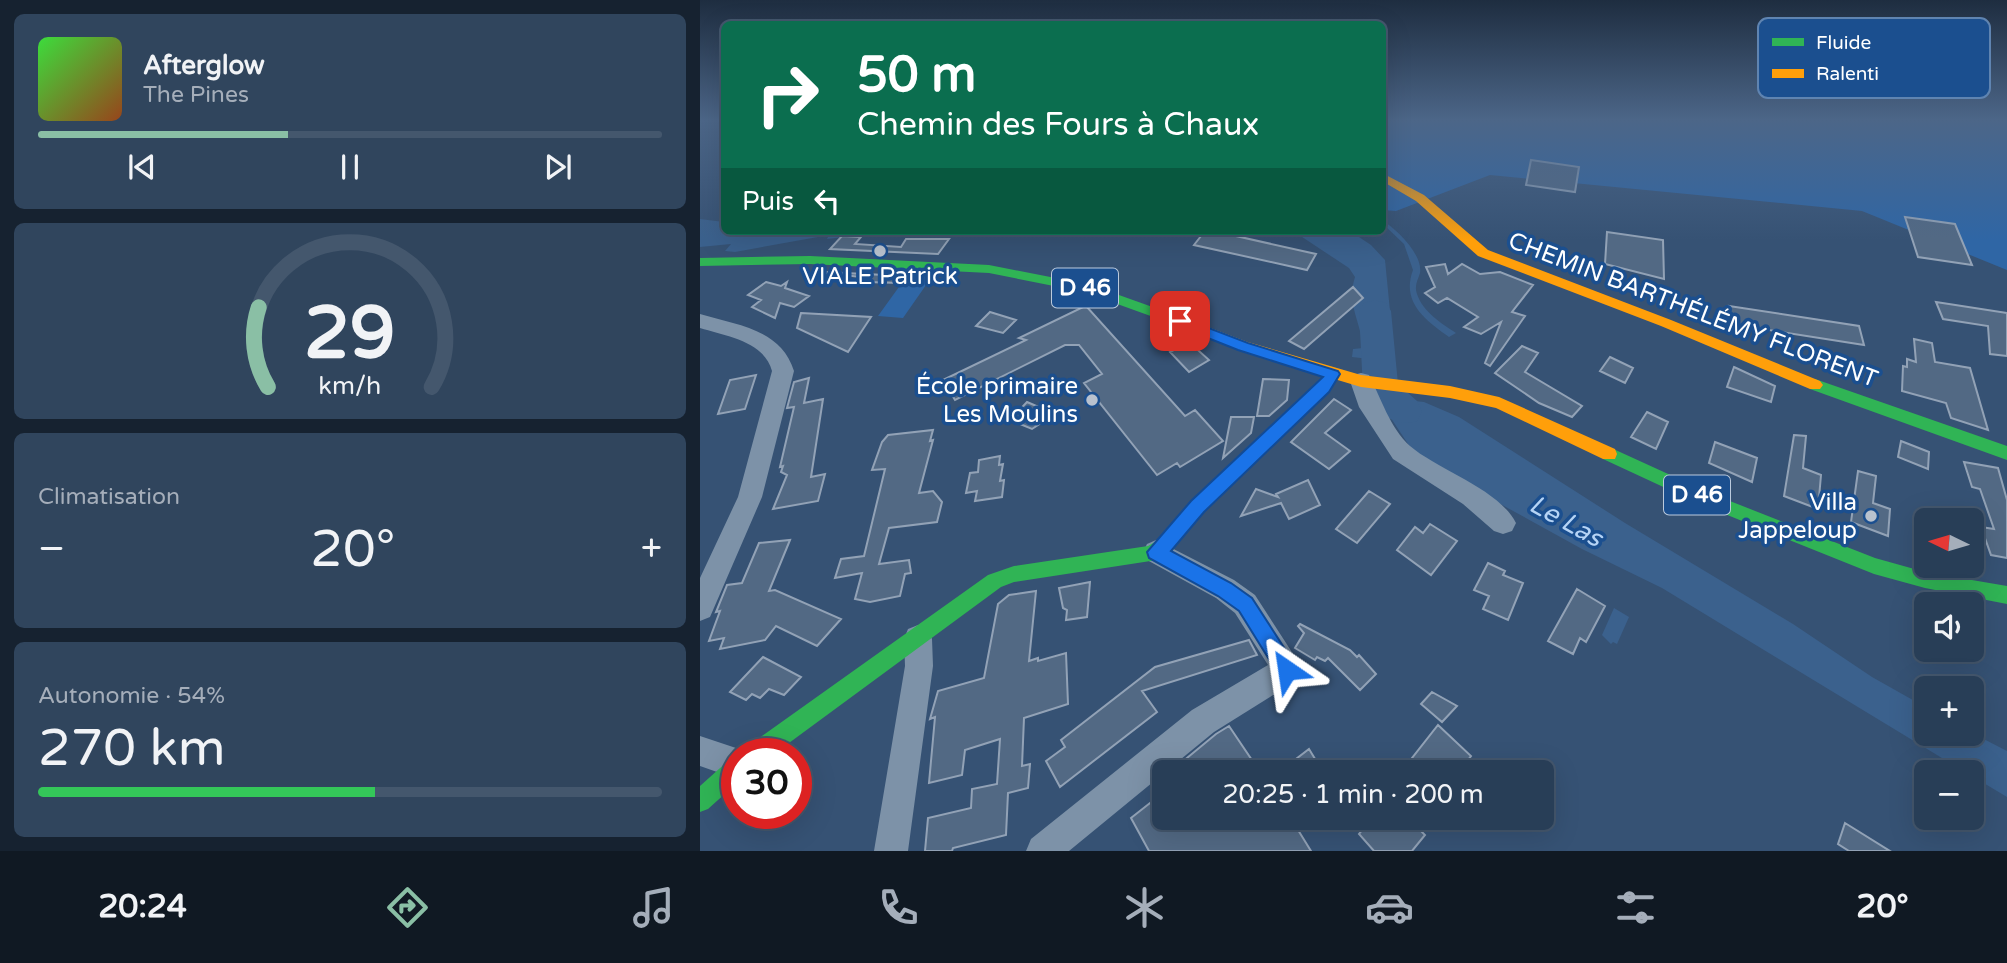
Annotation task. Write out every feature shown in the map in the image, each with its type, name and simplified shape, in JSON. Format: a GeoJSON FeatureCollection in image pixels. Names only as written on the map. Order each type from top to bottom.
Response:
{"type":"FeatureCollection","features":[{"type":"Feature","properties":{"kind":"main road","name":"CHEMIN BARTHÉLÉMY FLORENT"},"geometry":{"type":"LineString","coordinates":[[1386,178],[1420,198],[1483,253],[1666,323],[1784,374],[2007,453]]}},
{"type":"Feature","properties":{"kind":"main road","name":"D 46"},"geometry":{"type":"LineString","coordinates":[[745,261],[810,260],[1017,273],[1118,297],[1243,346],[1333,374],[1460,393],[1499,403],[1706,499],[1874,566],[1925,580],[2007,595]]}},
{"type":"Feature","properties":{"kind":"main road","name":"D 46"},"geometry":{"type":"LineString","coordinates":[[700,273],[731,271],[783,261]]}},
{"type":"Feature","properties":{"kind":"main road"},"geometry":{"type":"LineString","coordinates":[[779,738],[918,639],[977,592],[1002,577],[1156,552],[1170,540],[1198,506],[1323,388],[1333,374]]}},
{"type":"Feature","properties":{"kind":"main road"},"geometry":{"type":"LineString","coordinates":[[700,801],[721,782]]}},
{"type":"Feature","properties":{"kind":"street"},"geometry":{"type":"LineString","coordinates":[[700,265],[745,261]]}},
{"type":"Feature","properties":{"kind":"street"},"geometry":{"type":"LineString","coordinates":[[700,321],[765,341],[782,363],[783,371],[750,497],[700,608]]}},
{"type":"Feature","properties":{"kind":"street"},"geometry":{"type":"LineString","coordinates":[[1367,381],[1367,401],[1401,452],[1472,497],[1503,523]]}},
{"type":"Feature","properties":{"kind":"street"},"geometry":{"type":"LineString","coordinates":[[1043,851],[1203,721],[1287,670],[1245,604],[1225,589],[1156,552]]}},
{"type":"Feature","properties":{"kind":"street"},"geometry":{"type":"LineString","coordinates":[[891,851],[919,666],[918,639]]}},
{"type":"Feature","properties":{"kind":"street"},"geometry":{"type":"LineString","coordinates":[[700,751],[721,758]]}},
{"type":"Feature","properties":{"kind":"shaded area"},"geometry":{"type":"Polygon","coordinates":[[[1386,161],[2007,161],[2007,270],[1862,211],[1490,175],[1396,211],[1386,210],[1386,161]]]}},
{"type":"Feature","properties":{"kind":"shaded area"},"geometry":{"type":"Polygon","coordinates":[[[909,273],[933,275],[903,318],[878,316],[909,273]]]}},
{"type":"Feature","properties":{"kind":"water"},"geometry":{"type":"Polygon","coordinates":[[[700,219],[721,222],[721,235],[829,235],[735,252],[725,251],[731,244],[700,247],[700,219]]]}},
{"type":"Feature","properties":{"kind":"water"},"geometry":{"type":"Polygon","coordinates":[[[1386,223],[1413,250],[1420,266],[1416,291],[1433,316],[1456,333],[1449,337],[1424,317],[1413,301],[1410,281],[1413,270],[1404,244],[1386,227],[1386,223]]]}},
{"type":"Feature","properties":{"kind":"water"},"geometry":{"type":"Polygon","coordinates":[[[829,235],[861,235],[827,239],[829,235]]]}},
{"type":"Feature","properties":{"kind":"water"},"geometry":{"type":"Polygon","coordinates":[[[1299,235],[1356,235],[1371,245],[1385,260],[1395,362],[1352,357],[1353,349],[1363,348],[1353,305],[1355,277],[1349,268],[1299,235]]]}},
{"type":"Feature","properties":{"kind":"water"},"geometry":{"type":"Polygon","coordinates":[[[1377,397],[1424,402],[1459,417],[1625,523],[1793,624],[1872,677],[1914,701],[1914,741],[1662,588],[1582,549],[1446,474],[1414,453],[1377,397]]]}},
{"type":"Feature","properties":{"kind":"water"},"geometry":{"type":"Polygon","coordinates":[[[1614,608],[1629,617],[1617,644],[1611,644],[1602,635],[1614,608]]]}},
{"type":"Feature","properties":{"kind":"water"},"geometry":{"type":"Polygon","coordinates":[[[1984,739],[2007,751],[2007,797],[1984,783],[1984,760],[1945,760],[1922,746],[1984,746],[1984,739]]]}},
{"type":"Feature","properties":{"kind":"building"},"geometry":{"type":"Polygon","coordinates":[[[1531,161],[1579,167],[1575,192],[1526,185],[1531,161]]]}},
{"type":"Feature","properties":{"kind":"building"},"geometry":{"type":"Polygon","coordinates":[[[1905,217],[1955,224],[1972,265],[1918,257],[1905,217]]]}},
{"type":"Feature","properties":{"kind":"building"},"geometry":{"type":"Polygon","coordinates":[[[1607,232],[1663,240],[1664,279],[1605,264],[1607,232]]]}},
{"type":"Feature","properties":{"kind":"building"},"geometry":{"type":"Polygon","coordinates":[[[1202,235],[1237,235],[1316,254],[1307,270],[1194,245],[1202,235]]]}},
{"type":"Feature","properties":{"kind":"building"},"geometry":{"type":"Polygon","coordinates":[[[842,236],[861,237],[855,244],[901,247],[906,239],[949,239],[938,254],[830,249],[842,236]]]}},
{"type":"Feature","properties":{"kind":"building"},"geometry":{"type":"Polygon","coordinates":[[[1445,264],[1448,274],[1462,264],[1480,274],[1500,272],[1533,285],[1512,312],[1525,316],[1490,366],[1485,363],[1501,322],[1481,334],[1464,327],[1478,317],[1447,298],[1438,303],[1425,293],[1435,287],[1426,267],[1445,264]]]}},
{"type":"Feature","properties":{"kind":"building"},"geometry":{"type":"Polygon","coordinates":[[[824,273],[904,276],[899,283],[868,282],[871,278],[824,273]]]}},
{"type":"Feature","properties":{"kind":"building"},"geometry":{"type":"Polygon","coordinates":[[[766,282],[781,286],[787,282],[785,288],[809,296],[794,307],[780,303],[775,318],[752,307],[761,300],[748,295],[766,282]]]}},
{"type":"Feature","properties":{"kind":"building"},"geometry":{"type":"Polygon","coordinates":[[[1353,287],[1363,298],[1304,349],[1289,341],[1353,287]]]}},
{"type":"Feature","properties":{"kind":"building"},"geometry":{"type":"Polygon","coordinates":[[[1936,302],[2007,313],[2007,356],[1990,354],[1988,326],[1943,319],[1936,302]]]}},
{"type":"Feature","properties":{"kind":"building"},"geometry":{"type":"Polygon","coordinates":[[[1729,306],[1859,326],[1864,345],[1731,324],[1729,306]]]}},
{"type":"Feature","properties":{"kind":"building"},"geometry":{"type":"Polygon","coordinates":[[[1087,307],[1185,416],[1195,410],[1223,441],[1180,467],[1177,463],[1157,475],[1084,383],[1102,374],[1079,345],[1065,345],[955,400],[943,380],[1026,340],[1019,338],[1087,307]]]}},
{"type":"Feature","properties":{"kind":"building"},"geometry":{"type":"Polygon","coordinates":[[[990,312],[1016,320],[1003,333],[976,326],[990,312]]]}},
{"type":"Feature","properties":{"kind":"building"},"geometry":{"type":"Polygon","coordinates":[[[801,313],[871,317],[848,352],[797,328],[801,313]]]}},
{"type":"Feature","properties":{"kind":"building"},"geometry":{"type":"Polygon","coordinates":[[[1914,339],[1932,343],[1935,362],[1970,368],[1988,430],[1951,418],[1946,403],[1902,391],[1903,366],[1907,367],[1907,359],[1916,362],[1914,339]]]}},
{"type":"Feature","properties":{"kind":"building"},"geometry":{"type":"Polygon","coordinates":[[[1189,342],[1209,360],[1189,372],[1170,352],[1189,342]]]}},
{"type":"Feature","properties":{"kind":"building"},"geometry":{"type":"Polygon","coordinates":[[[1522,346],[1538,353],[1525,372],[1582,406],[1572,417],[1539,403],[1495,373],[1522,346]]]}},
{"type":"Feature","properties":{"kind":"building"},"geometry":{"type":"Polygon","coordinates":[[[1610,357],[1633,368],[1625,383],[1600,371],[1610,357]]]}},
{"type":"Feature","properties":{"kind":"building"},"geometry":{"type":"Polygon","coordinates":[[[1734,367],[1775,386],[1771,402],[1727,387],[1734,367]]]}},
{"type":"Feature","properties":{"kind":"building"},"geometry":{"type":"Polygon","coordinates":[[[756,375],[745,409],[718,414],[730,380],[756,375]]]}},
{"type":"Feature","properties":{"kind":"building"},"geometry":{"type":"Polygon","coordinates":[[[809,378],[804,403],[823,399],[811,477],[825,474],[818,501],[773,509],[787,475],[781,472],[783,466],[780,467],[794,407],[787,408],[794,382],[809,378]]]}},
{"type":"Feature","properties":{"kind":"building"},"geometry":{"type":"Polygon","coordinates":[[[1263,379],[1289,380],[1287,400],[1269,416],[1257,416],[1263,379]]]}},
{"type":"Feature","properties":{"kind":"building"},"geometry":{"type":"Polygon","coordinates":[[[1334,399],[1351,410],[1325,433],[1350,451],[1329,469],[1291,442],[1334,399]]]}},
{"type":"Feature","properties":{"kind":"building"},"geometry":{"type":"Polygon","coordinates":[[[1027,402],[1055,414],[1032,429],[1010,420],[1027,402]]]}},
{"type":"Feature","properties":{"kind":"building"},"geometry":{"type":"Polygon","coordinates":[[[1647,412],[1668,422],[1656,449],[1631,437],[1647,412]]]}},
{"type":"Feature","properties":{"kind":"building"},"geometry":{"type":"Polygon","coordinates":[[[1231,417],[1254,417],[1251,433],[1223,458],[1231,417]]]}},
{"type":"Feature","properties":{"kind":"building"},"geometry":{"type":"Polygon","coordinates":[[[933,430],[930,441],[933,440],[919,493],[933,491],[942,502],[937,522],[889,528],[879,564],[909,560],[911,573],[905,574],[900,596],[870,602],[855,599],[862,573],[835,578],[841,559],[864,556],[885,469],[872,470],[882,442],[888,435],[933,430]]]}},
{"type":"Feature","properties":{"kind":"building"},"geometry":{"type":"Polygon","coordinates":[[[1794,435],[1806,436],[1803,468],[1821,475],[1818,509],[1784,496],[1794,435]]]}},
{"type":"Feature","properties":{"kind":"building"},"geometry":{"type":"Polygon","coordinates":[[[1901,441],[1929,452],[1928,469],[1898,457],[1901,441]]]}},
{"type":"Feature","properties":{"kind":"building"},"geometry":{"type":"Polygon","coordinates":[[[1715,442],[1757,458],[1752,482],[1709,463],[1715,442]]]}},
{"type":"Feature","properties":{"kind":"building"},"geometry":{"type":"Polygon","coordinates":[[[1000,456],[999,465],[1003,464],[1000,481],[1004,480],[1002,497],[975,501],[977,491],[966,493],[970,473],[978,472],[979,460],[1000,456]]]}},
{"type":"Feature","properties":{"kind":"building"},"geometry":{"type":"Polygon","coordinates":[[[1964,462],[1998,468],[2007,500],[2007,558],[1991,555],[1984,527],[1994,529],[1980,489],[1972,487],[1964,462]]]}},
{"type":"Feature","properties":{"kind":"building","name":"Villa Jappeloup"},"geometry":{"type":"Polygon","coordinates":[[[1858,471],[1876,476],[1873,503],[1890,509],[1888,536],[1851,522],[1858,471]]]}},
{"type":"Feature","properties":{"kind":"building"},"geometry":{"type":"Polygon","coordinates":[[[1308,480],[1320,505],[1289,519],[1281,503],[1241,516],[1256,489],[1278,497],[1276,494],[1308,480]]]}},
{"type":"Feature","properties":{"kind":"building"},"geometry":{"type":"Polygon","coordinates":[[[1369,491],[1390,504],[1357,543],[1336,529],[1369,491]]]}},
{"type":"Feature","properties":{"kind":"building"},"geometry":{"type":"Polygon","coordinates":[[[1430,524],[1457,541],[1431,575],[1397,550],[1415,527],[1423,533],[1430,524]]]}},
{"type":"Feature","properties":{"kind":"building"},"geometry":{"type":"Polygon","coordinates":[[[790,540],[769,591],[775,590],[841,619],[817,646],[776,626],[765,640],[720,649],[724,638],[709,641],[720,611],[716,612],[727,585],[742,583],[759,543],[790,540]]]}},
{"type":"Feature","properties":{"kind":"building"},"geometry":{"type":"Polygon","coordinates":[[[1488,563],[1505,571],[1503,575],[1523,583],[1508,620],[1483,609],[1489,596],[1474,590],[1488,563]]]}},
{"type":"Feature","properties":{"kind":"building"},"geometry":{"type":"Polygon","coordinates":[[[1090,582],[1087,617],[1066,620],[1067,610],[1063,608],[1059,588],[1090,582]]]}},
{"type":"Feature","properties":{"kind":"building"},"geometry":{"type":"Polygon","coordinates":[[[1577,589],[1605,606],[1586,642],[1580,638],[1573,654],[1548,641],[1577,589]]]}},
{"type":"Feature","properties":{"kind":"building"},"geometry":{"type":"Polygon","coordinates":[[[1036,591],[1029,661],[1066,653],[1068,704],[1024,718],[1022,766],[1030,764],[1028,788],[1008,793],[1006,835],[953,848],[952,851],[925,851],[928,818],[971,808],[972,789],[997,784],[1000,739],[965,750],[962,775],[929,783],[935,717],[930,719],[938,691],[984,678],[998,604],[1009,595],[1036,591]]]}},
{"type":"Feature","properties":{"kind":"building"},"geometry":{"type":"Polygon","coordinates":[[[1300,624],[1350,650],[1357,657],[1359,655],[1376,674],[1360,690],[1328,658],[1325,661],[1317,657],[1315,660],[1295,648],[1304,633],[1298,626],[1300,624]]]}},
{"type":"Feature","properties":{"kind":"building"},"geometry":{"type":"Polygon","coordinates":[[[1249,640],[1257,655],[1142,691],[1157,712],[1060,787],[1046,761],[1065,747],[1061,740],[1155,667],[1249,640]]]}},
{"type":"Feature","properties":{"kind":"building"},"geometry":{"type":"Polygon","coordinates":[[[763,657],[801,677],[784,695],[769,689],[760,698],[752,694],[746,700],[730,692],[763,657]]]}},
{"type":"Feature","properties":{"kind":"building"},"geometry":{"type":"Polygon","coordinates":[[[1432,692],[1457,706],[1442,722],[1421,704],[1432,692]]]}},
{"type":"Feature","properties":{"kind":"building"},"geometry":{"type":"Polygon","coordinates":[[[1438,725],[1471,756],[1468,760],[1410,760],[1438,725]]]}},
{"type":"Feature","properties":{"kind":"building"},"geometry":{"type":"Polygon","coordinates":[[[1229,726],[1252,760],[1185,760],[1229,726]]]}},
{"type":"Feature","properties":{"kind":"building"},"geometry":{"type":"Polygon","coordinates":[[[1309,749],[1316,760],[1295,760],[1309,749]]]}},
{"type":"Feature","properties":{"kind":"building"},"geometry":{"type":"Polygon","coordinates":[[[1152,801],[1152,830],[1298,830],[1311,851],[1149,851],[1131,818],[1152,801]]]}},
{"type":"Feature","properties":{"kind":"building"},"geometry":{"type":"Polygon","coordinates":[[[1845,823],[1890,851],[1849,851],[1838,844],[1845,823]]]}},
{"type":"Feature","properties":{"kind":"building"},"geometry":{"type":"Polygon","coordinates":[[[1362,830],[1420,830],[1425,835],[1412,851],[1374,851],[1359,834],[1362,830]]]}},
{"type":"Feature","properties":{"kind":"waterway","name":"Le Las"},"geometry":{"type":"LineString","coordinates":[[1375,311],[1381,389],[1404,411]]}},
{"type":"Feature","properties":{"kind":"traffic: fast"},"geometry":{"type":"LineString","coordinates":[[700,262],[810,260],[989,269],[1086,288],[1195,327]]}},
{"type":"Feature","properties":{"kind":"traffic: fast"},"geometry":{"type":"LineString","coordinates":[[778,738],[995,581],[1014,574],[1151,554],[1166,545],[1198,506],[1323,388],[1333,374]]}},
{"type":"Feature","properties":{"kind":"traffic: fast"},"geometry":{"type":"LineString","coordinates":[[1815,385],[2007,453]]}},
{"type":"Feature","properties":{"kind":"traffic: fast"},"geometry":{"type":"LineString","coordinates":[[1609,454],[1706,499],[1874,566],[1925,580],[2007,595]]}},
{"type":"Feature","properties":{"kind":"traffic: fast"},"geometry":{"type":"LineString","coordinates":[[700,801],[721,782]]}},
{"type":"Feature","properties":{"kind":"traffic: slow"},"geometry":{"type":"LineString","coordinates":[[1386,178],[1420,198],[1483,253],[1666,323],[1815,385]]}},
{"type":"Feature","properties":{"kind":"traffic: slow"},"geometry":{"type":"LineString","coordinates":[[1195,327],[1243,346],[1361,381],[1450,392],[1499,403],[1609,454]]}},
{"type":"Feature","properties":{"kind":"place","name":"VIALE Patrick"},"geometry":{"type":"Point","coordinates":[880,251]}},
{"type":"Feature","properties":{"kind":"place","name":"École primaire Les Moulins"},"geometry":{"type":"Point","coordinates":[1092,400]}},
{"type":"Feature","properties":{"kind":"place","name":"Villa Jappeloup"},"geometry":{"type":"Point","coordinates":[1871,516]}},
{"type":"Feature","properties":{"kind":"route"},"geometry":{"type":"LineString","coordinates":[[1180,321],[1243,346],[1333,374],[1323,388],[1198,506],[1170,540],[1156,552],[1225,589],[1245,604],[1287,670]]}}]}
